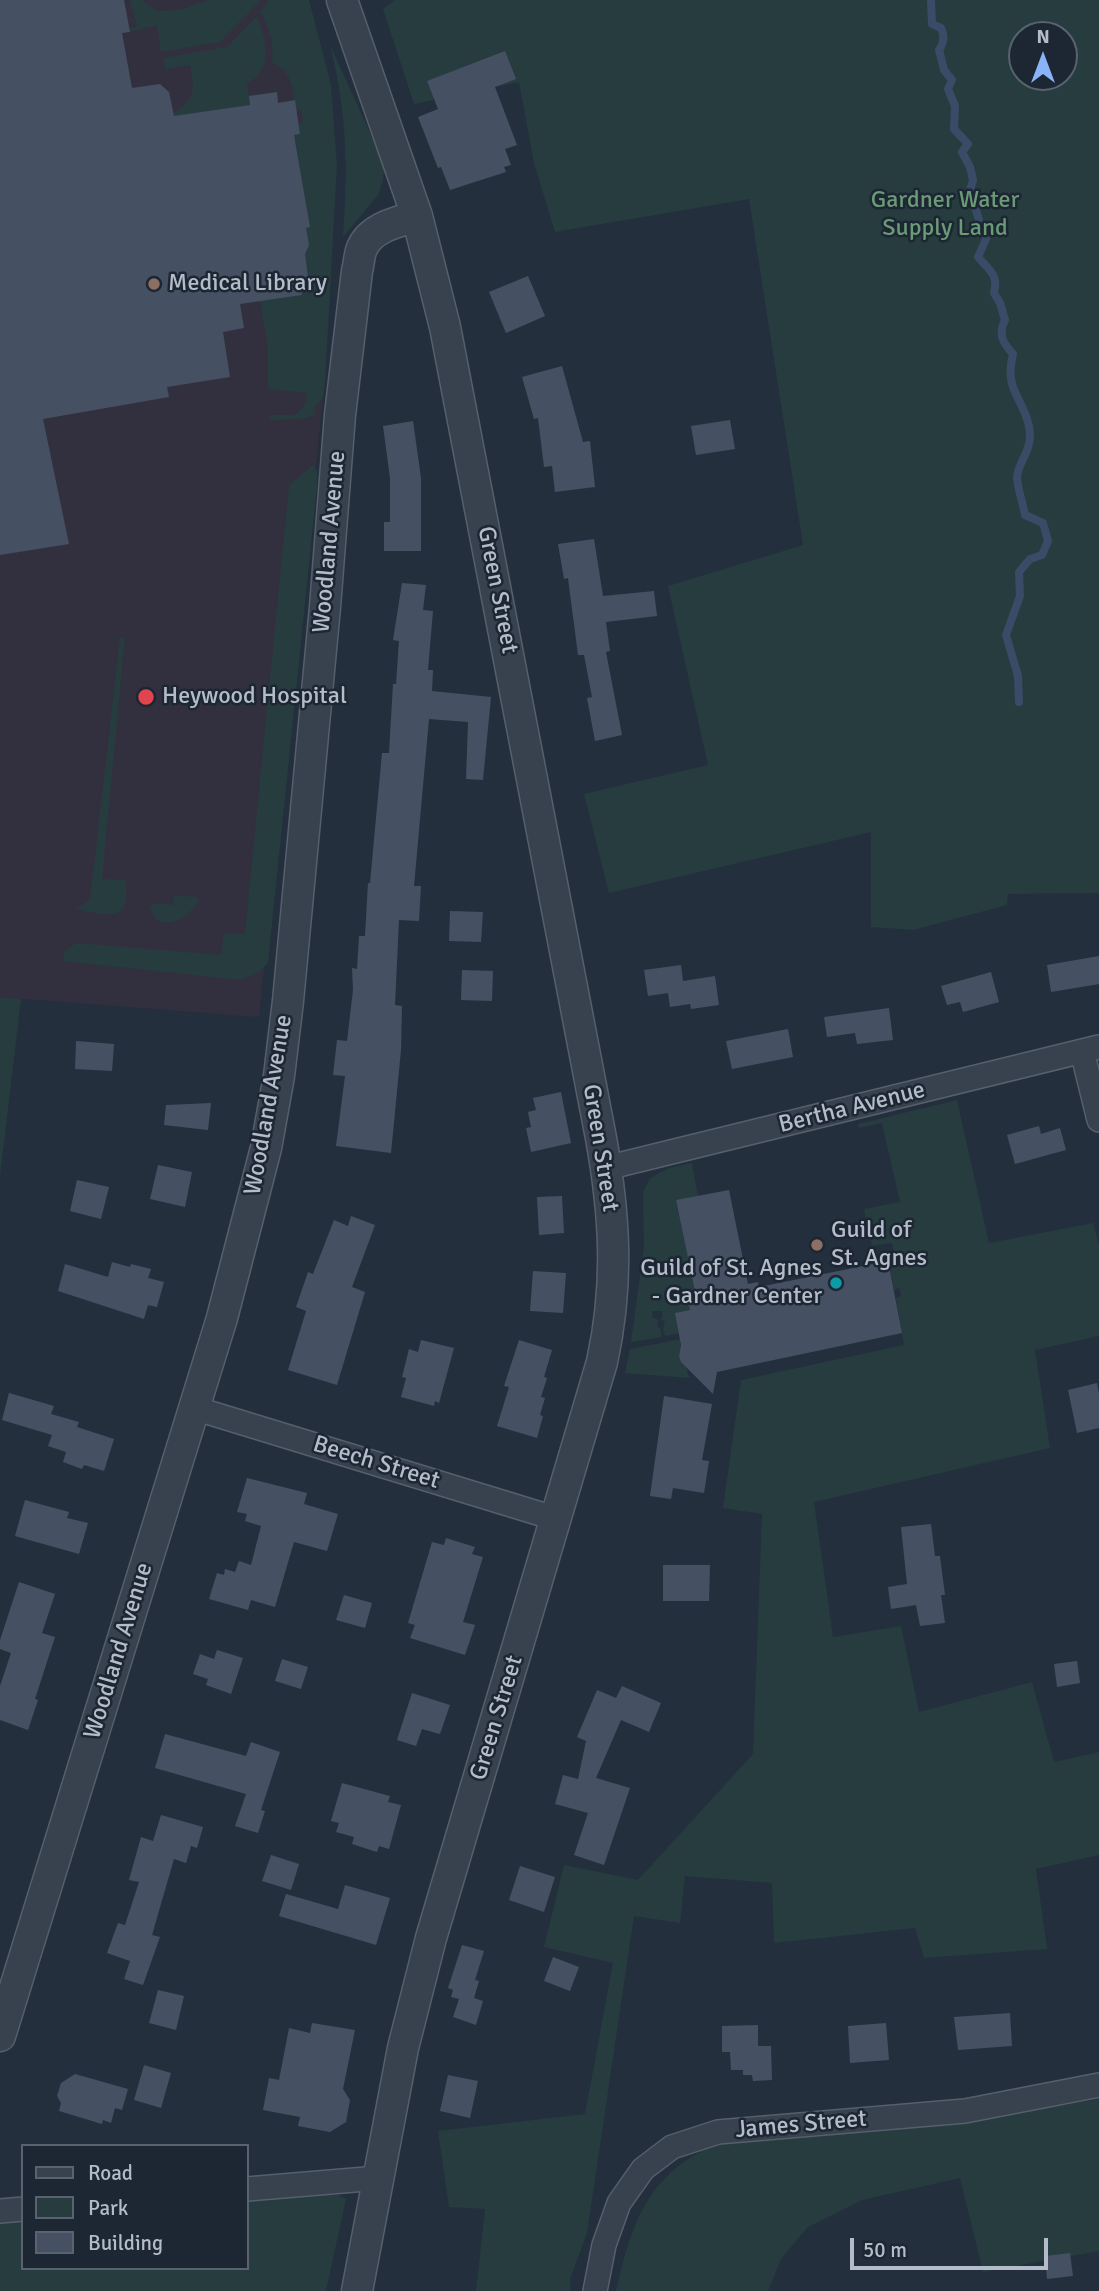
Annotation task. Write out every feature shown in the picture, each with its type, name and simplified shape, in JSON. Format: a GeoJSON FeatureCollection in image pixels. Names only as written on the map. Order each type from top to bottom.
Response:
{"type":"FeatureCollection","features":[{"type":"Feature","properties":{"kind":"street","name":"Green Street"},"geometry":{"type":"LineString","coordinates":[[342,0],[417,216],[456,376],[606,1168],[614,1242],[614,1282],[608,1332],[594,1392],[440,1905],[403,2048],[356,2291]]}},
{"type":"Feature","properties":{"kind":"street","name":"Woodland Avenue"},"geometry":{"type":"LineString","coordinates":[[0,2036],[224,1311],[258,1180],[279,1076],[326,607],[340,415],[357,271],[362,248],[373,234],[393,223],[417,216]]}},
{"type":"Feature","properties":{"kind":"street","name":"Bertha Avenue"},"geometry":{"type":"LineString","coordinates":[[606,1168],[1091,1049]]}},
{"type":"Feature","properties":{"kind":"street"},"geometry":{"type":"LineString","coordinates":[[1091,1049],[1099,1120]]}},
{"type":"Feature","properties":{"kind":"street","name":"Beech Street"},"geometry":{"type":"LineString","coordinates":[[194,1408],[557,1519]]}},
{"type":"Feature","properties":{"kind":"street","name":"James Street"},"geometry":{"type":"LineString","coordinates":[[595,2291],[604,2245],[619,2203],[643,2169],[657,2156],[680,2144],[732,2130],[965,2111],[1099,2085]]}},
{"type":"Feature","properties":{"kind":"street"},"geometry":{"type":"LineString","coordinates":[[248,2189],[378,2178]]}},
{"type":"Feature","properties":{"kind":"street"},"geometry":{"type":"LineString","coordinates":[[0,2211],[21,2209]]}},
{"type":"Feature","properties":{"kind":"shaded area","name":"Heywood Hospital"},"geometry":{"type":"Polygon","coordinates":[[[0,0],[292,0],[331,121],[317,342],[323,397],[259,1017],[0,997],[0,0]]]}},
{"type":"Feature","properties":{"kind":"green space"},"geometry":{"type":"Polygon","coordinates":[[[130,0],[142,0],[156,11],[166,11],[183,9],[208,0],[261,0],[220,42],[161,52],[157,25],[130,32],[129,29],[137,26],[130,0]]]}},
{"type":"Feature","properties":{"kind":"green space"},"geometry":{"type":"Polygon","coordinates":[[[269,0],[309,0],[331,85],[337,165],[325,383],[323,397],[313,409],[315,415],[302,419],[269,420],[269,415],[295,415],[305,406],[307,393],[268,389],[267,341],[260,301],[302,295],[300,278],[306,228],[310,227],[294,135],[300,134],[298,124],[303,122],[301,110],[296,110],[288,76],[272,63],[271,36],[260,12],[269,0]]]}},
{"type":"Feature","properties":{"kind":"green space","name":"Gardner Water Supply Land"},"geometry":{"type":"Polygon","coordinates":[[[395,0],[1099,0],[1099,893],[1008,894],[1007,905],[913,930],[871,927],[871,832],[609,893],[584,794],[708,765],[668,586],[803,545],[749,199],[555,232],[534,163],[519,82],[414,104],[383,9],[395,0]]]}},
{"type":"Feature","properties":{"kind":"green space"},"geometry":{"type":"Polygon","coordinates":[[[257,16],[266,53],[261,71],[247,83],[250,105],[203,112],[166,130],[174,113],[185,105],[191,96],[193,85],[190,65],[165,69],[163,58],[227,47],[257,16]]]}},
{"type":"Feature","properties":{"kind":"green space"},"geometry":{"type":"Polygon","coordinates":[[[330,45],[384,165],[378,195],[343,237],[345,141],[340,94],[330,45]]]}},
{"type":"Feature","properties":{"kind":"green space"},"geometry":{"type":"Polygon","coordinates":[[[313,465],[317,471],[317,486],[268,963],[260,971],[241,980],[63,961],[64,952],[76,943],[220,955],[224,933],[245,934],[289,485],[313,465]]]}},
{"type":"Feature","properties":{"kind":"green space"},"geometry":{"type":"Polygon","coordinates":[[[125,637],[102,879],[126,880],[126,898],[122,909],[117,913],[104,914],[76,909],[90,900],[120,638],[125,637]]]}},
{"type":"Feature","properties":{"kind":"green space"},"geometry":{"type":"Polygon","coordinates":[[[174,895],[197,897],[198,901],[181,919],[173,922],[159,921],[150,907],[154,903],[173,905],[174,895]]]}},
{"type":"Feature","properties":{"kind":"green space"},"geometry":{"type":"Polygon","coordinates":[[[0,997],[21,999],[0,1176],[0,997]]]}},
{"type":"Feature","properties":{"kind":"green space"},"geometry":{"type":"Polygon","coordinates":[[[957,1100],[989,1243],[1093,1223],[1099,1245],[1099,1336],[1035,1350],[1050,1448],[814,1502],[833,1637],[901,1626],[919,1712],[1032,1682],[1054,1762],[1099,1752],[1099,1855],[1036,1869],[1047,1949],[924,1958],[915,1928],[774,1943],[772,1883],[685,1876],[680,1923],[634,1916],[587,2233],[570,2279],[570,2291],[476,2291],[485,2209],[449,2207],[438,2131],[585,2114],[613,1963],[544,1947],[564,1865],[638,1880],[753,1754],[762,1514],[723,1508],[741,1380],[904,1345],[896,1298],[901,1296],[899,1288],[894,1290],[888,1261],[895,1258],[892,1243],[872,1246],[864,1209],[900,1202],[882,1123],[859,1128],[858,1124],[957,1100]]]}},
{"type":"Feature","properties":{"kind":"green space"},"geometry":{"type":"Polygon","coordinates":[[[692,1163],[698,1196],[676,1201],[695,1292],[687,1294],[690,1310],[676,1313],[680,1333],[665,1336],[665,1321],[660,1319],[663,1316],[662,1311],[652,1311],[652,1317],[658,1320],[657,1326],[662,1337],[631,1342],[644,1247],[643,1192],[650,1178],[669,1168],[692,1163]]]}},
{"type":"Feature","properties":{"kind":"green space"},"geometry":{"type":"Polygon","coordinates":[[[681,1339],[679,1356],[689,1378],[625,1373],[630,1349],[681,1339]]]}},
{"type":"Feature","properties":{"kind":"green space"},"geometry":{"type":"Polygon","coordinates":[[[1099,2099],[1099,2251],[983,2272],[960,2178],[862,2200],[808,2227],[781,2259],[768,2291],[616,2291],[636,2223],[646,2203],[674,2170],[716,2144],[968,2121],[1099,2099]]]}},
{"type":"Feature","properties":{"kind":"green space"},"geometry":{"type":"Polygon","coordinates":[[[314,2194],[338,2195],[346,2199],[326,2291],[0,2291],[0,2223],[21,2221],[21,2270],[248,2270],[248,2199],[314,2194]]]}},
{"type":"Feature","properties":{"kind":"building"},"geometry":{"type":"Polygon","coordinates":[[[0,0],[124,0],[130,32],[122,33],[132,88],[160,84],[169,92],[174,116],[250,105],[249,96],[277,92],[278,103],[295,100],[300,134],[294,135],[310,227],[306,228],[309,245],[305,254],[308,277],[300,278],[302,295],[240,304],[244,328],[223,332],[230,377],[167,387],[169,397],[43,419],[69,544],[0,555],[0,0]]]}},
{"type":"Feature","properties":{"kind":"building"},"geometry":{"type":"Polygon","coordinates":[[[505,51],[516,79],[495,87],[517,145],[505,149],[511,165],[504,167],[506,172],[450,190],[441,167],[438,168],[418,117],[438,109],[427,81],[505,51]]]}},
{"type":"Feature","properties":{"kind":"building"},"geometry":{"type":"Polygon","coordinates":[[[528,276],[545,316],[506,333],[489,292],[528,276]]]}},
{"type":"Feature","properties":{"kind":"building"},"geometry":{"type":"Polygon","coordinates":[[[562,366],[583,442],[590,441],[595,487],[555,492],[552,466],[544,467],[538,418],[534,419],[522,377],[562,366]]]}},
{"type":"Feature","properties":{"kind":"building"},"geometry":{"type":"Polygon","coordinates":[[[730,420],[735,449],[696,455],[691,426],[730,420]]]}},
{"type":"Feature","properties":{"kind":"building"},"geometry":{"type":"Polygon","coordinates":[[[413,421],[421,478],[421,551],[384,551],[384,522],[390,522],[390,478],[383,426],[413,421]]]}},
{"type":"Feature","properties":{"kind":"building"},"geometry":{"type":"Polygon","coordinates":[[[594,539],[603,596],[654,591],[657,616],[606,622],[610,651],[606,652],[622,735],[595,741],[587,698],[592,697],[584,655],[578,655],[568,578],[564,579],[558,544],[594,539]]]}},
{"type":"Feature","properties":{"kind":"building"},"geometry":{"type":"Polygon","coordinates":[[[402,583],[426,585],[423,610],[433,611],[428,670],[433,670],[432,691],[491,697],[483,780],[466,779],[468,722],[429,719],[414,886],[421,886],[419,921],[399,920],[395,1005],[402,1006],[401,1050],[391,1153],[336,1146],[345,1076],[333,1075],[337,1040],[347,1041],[353,990],[352,968],[357,969],[359,936],[365,936],[382,753],[389,753],[393,684],[396,684],[399,641],[393,640],[402,583]]]}},
{"type":"Feature","properties":{"kind":"building"},"geometry":{"type":"Polygon","coordinates":[[[450,911],[483,912],[481,942],[449,941],[450,911]]]}},
{"type":"Feature","properties":{"kind":"building"},"geometry":{"type":"Polygon","coordinates":[[[1099,956],[1099,984],[1051,992],[1047,965],[1099,956]]]}},
{"type":"Feature","properties":{"kind":"building"},"geometry":{"type":"Polygon","coordinates":[[[681,965],[683,981],[715,976],[719,1005],[691,1009],[690,1004],[670,1007],[668,993],[648,996],[644,970],[681,965]]]}},
{"type":"Feature","properties":{"kind":"building"},"geometry":{"type":"Polygon","coordinates":[[[462,970],[493,971],[492,1001],[461,1000],[462,970]]]}},
{"type":"Feature","properties":{"kind":"building"},"geometry":{"type":"Polygon","coordinates":[[[991,972],[999,1002],[963,1012],[960,1002],[947,1005],[941,986],[991,972]]]}},
{"type":"Feature","properties":{"kind":"building"},"geometry":{"type":"Polygon","coordinates":[[[889,1008],[893,1040],[857,1044],[855,1033],[827,1037],[824,1017],[889,1008]]]}},
{"type":"Feature","properties":{"kind":"building"},"geometry":{"type":"Polygon","coordinates":[[[788,1029],[793,1057],[732,1069],[726,1041],[788,1029]]]}},
{"type":"Feature","properties":{"kind":"building"},"geometry":{"type":"Polygon","coordinates":[[[76,1041],[114,1044],[112,1071],[75,1069],[76,1041]]]}},
{"type":"Feature","properties":{"kind":"building"},"geometry":{"type":"Polygon","coordinates":[[[561,1092],[571,1143],[531,1152],[526,1128],[531,1127],[528,1112],[536,1110],[533,1098],[561,1092]]]}},
{"type":"Feature","properties":{"kind":"building"},"geometry":{"type":"Polygon","coordinates":[[[211,1103],[208,1130],[164,1125],[166,1105],[211,1103]]]}},
{"type":"Feature","properties":{"kind":"building"},"geometry":{"type":"Polygon","coordinates":[[[1039,1126],[1041,1134],[1060,1128],[1066,1150],[1015,1164],[1007,1135],[1039,1126]]]}},
{"type":"Feature","properties":{"kind":"building"},"geometry":{"type":"Polygon","coordinates":[[[158,1165],[192,1172],[185,1207],[150,1199],[158,1165]]]}},
{"type":"Feature","properties":{"kind":"building"},"geometry":{"type":"Polygon","coordinates":[[[77,1180],[109,1187],[101,1219],[70,1211],[77,1180]]]}},
{"type":"Feature","properties":{"kind":"building","name":"Guild of St. Agnes - Gardner Center"},"geometry":{"type":"Polygon","coordinates":[[[729,1190],[748,1284],[758,1282],[759,1287],[888,1261],[902,1333],[717,1372],[713,1394],[681,1362],[679,1356],[681,1345],[675,1313],[690,1310],[686,1293],[695,1292],[676,1200],[729,1190]]]}},
{"type":"Feature","properties":{"kind":"building"},"geometry":{"type":"Polygon","coordinates":[[[562,1196],[564,1233],[539,1235],[537,1197],[562,1196]]]}},
{"type":"Feature","properties":{"kind":"building"},"geometry":{"type":"Polygon","coordinates":[[[351,1216],[375,1225],[352,1287],[365,1292],[337,1385],[288,1370],[306,1311],[296,1307],[308,1272],[313,1274],[334,1220],[348,1226],[351,1216]]]}},
{"type":"Feature","properties":{"kind":"building"},"geometry":{"type":"Polygon","coordinates":[[[112,1262],[151,1269],[148,1278],[164,1282],[157,1307],[148,1305],[144,1319],[58,1291],[65,1264],[108,1277],[112,1262]]]}},
{"type":"Feature","properties":{"kind":"building"},"geometry":{"type":"Polygon","coordinates":[[[533,1271],[566,1273],[563,1313],[530,1311],[533,1271]]]}},
{"type":"Feature","properties":{"kind":"building"},"geometry":{"type":"Polygon","coordinates":[[[421,1340],[454,1348],[439,1403],[435,1401],[434,1406],[401,1397],[406,1378],[402,1377],[409,1349],[418,1352],[421,1340]]]}},
{"type":"Feature","properties":{"kind":"building"},"geometry":{"type":"Polygon","coordinates":[[[519,1340],[552,1350],[544,1377],[547,1378],[541,1397],[545,1398],[540,1415],[543,1416],[537,1438],[497,1426],[509,1387],[504,1386],[519,1340]]]}},
{"type":"Feature","properties":{"kind":"building"},"geometry":{"type":"Polygon","coordinates":[[[1097,1383],[1099,1428],[1077,1433],[1068,1390],[1097,1383]]]}},
{"type":"Feature","properties":{"kind":"building"},"geometry":{"type":"Polygon","coordinates":[[[9,1393],[54,1406],[51,1414],[79,1422],[77,1427],[114,1439],[104,1471],[84,1465],[82,1469],[63,1462],[66,1452],[48,1446],[52,1435],[2,1420],[9,1393]]]}},
{"type":"Feature","properties":{"kind":"building"},"geometry":{"type":"Polygon","coordinates":[[[664,1396],[712,1404],[702,1460],[709,1461],[704,1493],[673,1488],[671,1499],[650,1496],[664,1396]]]}},
{"type":"Feature","properties":{"kind":"building"},"geometry":{"type":"Polygon","coordinates":[[[247,1478],[307,1493],[304,1504],[338,1514],[327,1551],[294,1542],[275,1607],[251,1600],[248,1610],[209,1599],[217,1573],[224,1575],[225,1569],[235,1572],[239,1561],[251,1565],[261,1526],[245,1521],[247,1514],[237,1512],[247,1478]]]}},
{"type":"Feature","properties":{"kind":"building"},"geometry":{"type":"Polygon","coordinates":[[[25,1500],[69,1512],[67,1518],[88,1523],[79,1554],[15,1536],[25,1500]]]}},
{"type":"Feature","properties":{"kind":"building"},"geometry":{"type":"Polygon","coordinates":[[[931,1524],[935,1556],[940,1556],[945,1623],[920,1626],[916,1605],[891,1609],[888,1587],[907,1584],[901,1527],[931,1524]]]}},
{"type":"Feature","properties":{"kind":"building"},"geometry":{"type":"Polygon","coordinates":[[[446,1538],[475,1547],[472,1554],[483,1557],[463,1622],[475,1625],[465,1655],[410,1638],[415,1625],[408,1623],[432,1542],[444,1545],[446,1538]]]}},
{"type":"Feature","properties":{"kind":"building"},"geometry":{"type":"Polygon","coordinates":[[[663,1565],[710,1565],[709,1601],[663,1601],[663,1565]]]}},
{"type":"Feature","properties":{"kind":"building"},"geometry":{"type":"Polygon","coordinates":[[[19,1582],[55,1594],[42,1633],[55,1637],[28,1730],[0,1720],[0,1686],[11,1653],[0,1649],[0,1640],[19,1582]]]}},
{"type":"Feature","properties":{"kind":"building"},"geometry":{"type":"Polygon","coordinates":[[[344,1595],[372,1603],[365,1628],[336,1620],[344,1595]]]}},
{"type":"Feature","properties":{"kind":"building"},"geometry":{"type":"Polygon","coordinates":[[[217,1650],[243,1658],[231,1694],[206,1685],[208,1679],[193,1674],[200,1654],[214,1659],[217,1650]]]}},
{"type":"Feature","properties":{"kind":"building"},"geometry":{"type":"Polygon","coordinates":[[[282,1659],[308,1667],[301,1689],[275,1681],[282,1659]]]}},
{"type":"Feature","properties":{"kind":"building"},"geometry":{"type":"Polygon","coordinates":[[[1077,1661],[1080,1683],[1057,1687],[1054,1664],[1077,1661]]]}},
{"type":"Feature","properties":{"kind":"building"},"geometry":{"type":"Polygon","coordinates":[[[622,1686],[661,1703],[649,1732],[621,1720],[596,1778],[630,1788],[604,1865],[574,1855],[588,1813],[555,1804],[563,1775],[578,1779],[586,1741],[577,1737],[597,1690],[616,1698],[622,1686]]]}},
{"type":"Feature","properties":{"kind":"building"},"geometry":{"type":"Polygon","coordinates":[[[412,1693],[450,1705],[440,1734],[422,1729],[416,1746],[397,1740],[412,1693]]]}},
{"type":"Feature","properties":{"kind":"building"},"geometry":{"type":"Polygon","coordinates":[[[165,1734],[246,1756],[251,1742],[280,1752],[261,1810],[265,1811],[258,1833],[235,1826],[246,1794],[155,1768],[165,1734]]]}},
{"type":"Feature","properties":{"kind":"building"},"geometry":{"type":"Polygon","coordinates":[[[342,1783],[390,1796],[388,1802],[401,1805],[389,1849],[379,1846],[377,1852],[352,1844],[354,1837],[336,1832],[339,1823],[331,1821],[342,1783]]]}},
{"type":"Feature","properties":{"kind":"building"},"geometry":{"type":"Polygon","coordinates":[[[161,1815],[203,1827],[197,1848],[191,1846],[186,1863],[174,1859],[152,1935],[160,1937],[143,1985],[124,1979],[130,1961],[107,1953],[118,1923],[125,1925],[139,1882],[129,1880],[141,1837],[153,1841],[161,1815]]]}},
{"type":"Feature","properties":{"kind":"building"},"geometry":{"type":"Polygon","coordinates":[[[271,1855],[299,1864],[291,1890],[262,1881],[271,1855]]]}},
{"type":"Feature","properties":{"kind":"building"},"geometry":{"type":"Polygon","coordinates":[[[520,1866],[555,1877],[544,1912],[509,1900],[520,1866]]]}},
{"type":"Feature","properties":{"kind":"building"},"geometry":{"type":"Polygon","coordinates":[[[345,1885],[390,1898],[376,1945],[279,1916],[286,1894],[338,1909],[345,1885]]]}},
{"type":"Feature","properties":{"kind":"building"},"geometry":{"type":"Polygon","coordinates":[[[462,1945],[484,1951],[475,1980],[479,1981],[474,1998],[483,2001],[476,2025],[453,2017],[459,1999],[451,1997],[453,1990],[448,1988],[462,1945]]]}},
{"type":"Feature","properties":{"kind":"building"},"geometry":{"type":"Polygon","coordinates":[[[553,1957],[579,1967],[570,1991],[544,1981],[553,1957]]]}},
{"type":"Feature","properties":{"kind":"building"},"geometry":{"type":"Polygon","coordinates":[[[158,1990],[184,1996],[176,2030],[149,2023],[158,1990]]]}},
{"type":"Feature","properties":{"kind":"building"},"geometry":{"type":"Polygon","coordinates":[[[1010,2013],[1012,2046],[958,2050],[954,2017],[1010,2013]]]}},
{"type":"Feature","properties":{"kind":"building"},"geometry":{"type":"Polygon","coordinates":[[[312,2023],[355,2030],[343,2089],[350,2100],[346,2122],[330,2132],[298,2126],[300,2117],[263,2110],[269,2078],[279,2080],[289,2028],[310,2033],[312,2023]]]}},
{"type":"Feature","properties":{"kind":"building"},"geometry":{"type":"Polygon","coordinates":[[[886,2023],[889,2060],[850,2063],[848,2026],[886,2023]]]}},
{"type":"Feature","properties":{"kind":"building"},"geometry":{"type":"Polygon","coordinates":[[[758,2025],[758,2046],[771,2046],[772,2080],[753,2081],[752,2075],[743,2075],[743,2070],[731,2070],[730,2052],[722,2052],[722,2026],[758,2025]]]}},
{"type":"Feature","properties":{"kind":"building"},"geometry":{"type":"Polygon","coordinates":[[[144,2065],[171,2073],[161,2108],[134,2100],[144,2065]]]}},
{"type":"Feature","properties":{"kind":"building"},"geometry":{"type":"Polygon","coordinates":[[[75,2074],[128,2089],[122,2110],[115,2108],[111,2123],[103,2120],[102,2124],[59,2111],[61,2103],[57,2096],[61,2083],[75,2074]]]}},
{"type":"Feature","properties":{"kind":"building"},"geometry":{"type":"Polygon","coordinates":[[[448,2075],[478,2081],[470,2118],[440,2111],[448,2075]]]}},
{"type":"Feature","properties":{"kind":"building"},"geometry":{"type":"Polygon","coordinates":[[[1070,2253],[1073,2276],[1047,2279],[1045,2256],[1070,2253]]]}},
{"type":"Feature","properties":{"kind":"waterway"},"geometry":{"type":"LineString","coordinates":[[931,0],[932,24],[941,28],[943,34],[939,50],[944,70],[952,80],[948,89],[955,106],[954,129],[968,144],[962,152],[970,167],[973,180],[970,191],[985,232],[986,239],[978,257],[994,277],[994,293],[1005,320],[1002,338],[1013,354],[1012,385],[1029,426],[1029,442],[1018,472],[1018,487],[1025,515],[1043,523],[1048,541],[1042,555],[1030,559],[1019,572],[1020,596],[1006,635],[1018,676],[1019,702]]}},
{"type":"Feature","properties":{"kind":"place","name":"Medical Library"},"geometry":{"type":"Point","coordinates":[154,284]}},
{"type":"Feature","properties":{"kind":"place","name":"Heywood Hospital"},"geometry":{"type":"Point","coordinates":[146,697]}},
{"type":"Feature","properties":{"kind":"place","name":"Guild of St. Agnes"},"geometry":{"type":"Point","coordinates":[817,1245]}},
{"type":"Feature","properties":{"kind":"place","name":"Guild of St. Agnes - Gardner Center"},"geometry":{"type":"Point","coordinates":[836,1283]}}]}
